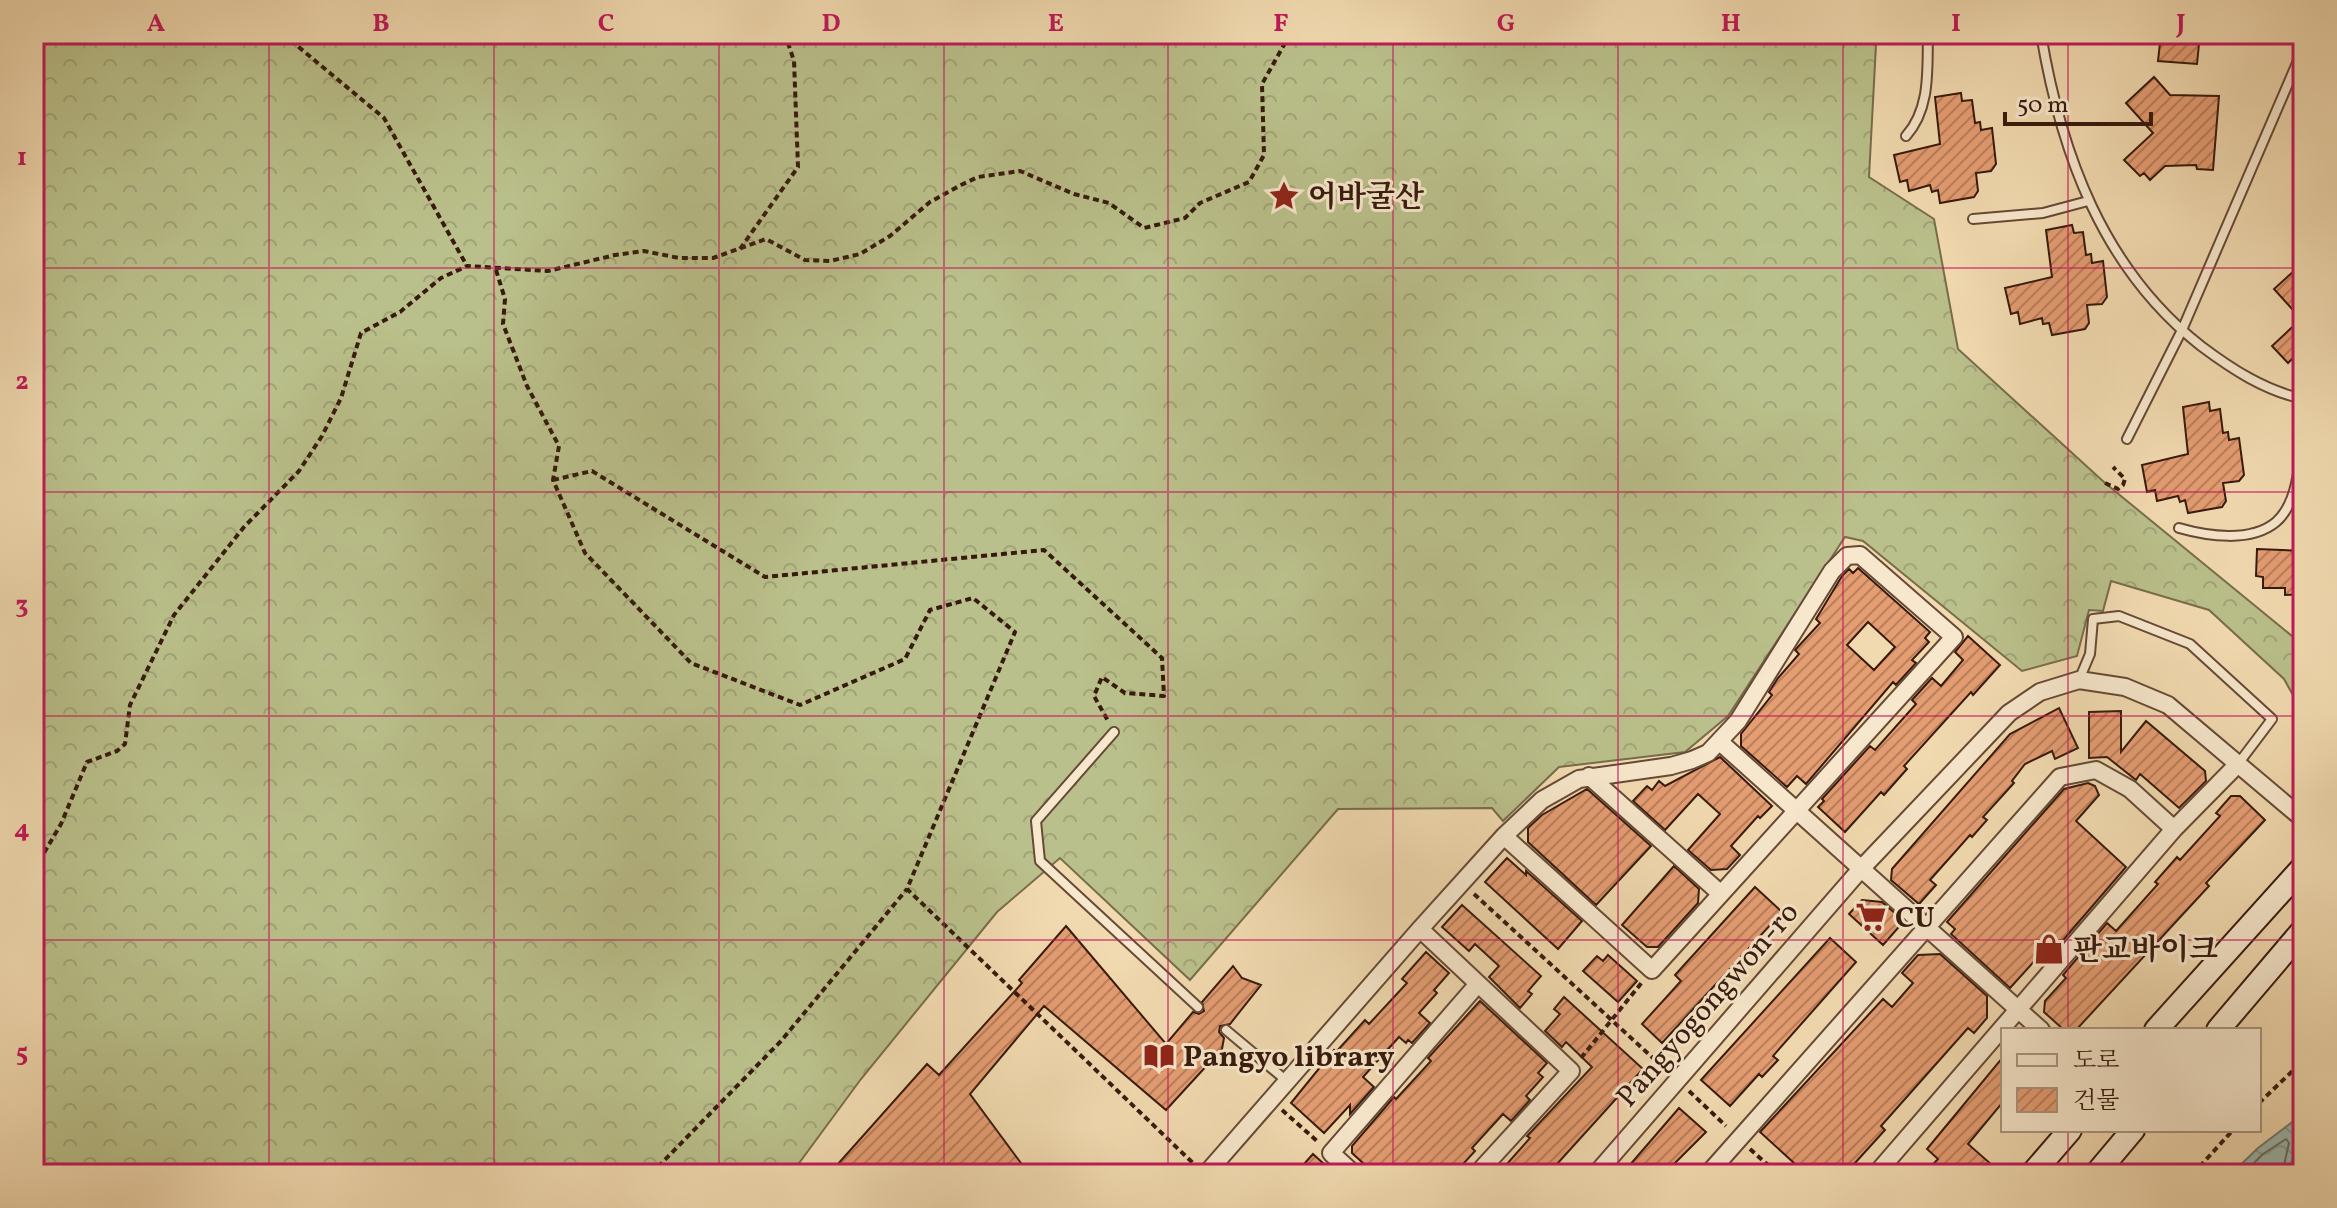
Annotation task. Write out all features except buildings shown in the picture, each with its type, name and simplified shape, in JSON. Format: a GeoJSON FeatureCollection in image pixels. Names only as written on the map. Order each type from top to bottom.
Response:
{"type":"FeatureCollection","features":[{"type":"Feature","properties":{"kind":"main road"},"geometry":{"type":"LineString","coordinates":[[2158,1028],[2303,867]]}},
{"type":"Feature","properties":{"kind":"main road"},"geometry":{"type":"LineString","coordinates":[[2220,1028],[2303,930]]}},
{"type":"Feature","properties":{"kind":"main road"},"geometry":{"type":"LineString","coordinates":[[2032,1174],[2068,1132]]}},
{"type":"Feature","properties":{"kind":"main road"},"geometry":{"type":"LineString","coordinates":[[2096,1174],[2131,1132]]}},
{"type":"Feature","properties":{"kind":"street"},"geometry":{"type":"LineString","coordinates":[[1202,1171],[1288,1083],[1420,929],[1504,836],[1542,800],[1561,787],[1589,776],[1671,766],[1700,757],[1720,742],[1738,721],[1832,571],[1847,556],[1860,555],[1954,637],[1652,970],[1504,836]]}},
{"type":"Feature","properties":{"kind":"street","name":"Pangyogongwon-ro"},"geometry":{"type":"LineString","coordinates":[[1596,1174],[1860,870],[2009,713],[2040,692],[2079,680],[2125,687],[2168,705],[2303,819]]}},
{"type":"Feature","properties":{"kind":"street"},"geometry":{"type":"LineString","coordinates":[[1720,742],[2039,1028]]}},
{"type":"Feature","properties":{"kind":"street"},"geometry":{"type":"LineString","coordinates":[[2004,1028],[2174,829],[2238,764]]}},
{"type":"Feature","properties":{"kind":"street"},"geometry":{"type":"LineString","coordinates":[[1708,1174],[2060,777],[2096,770],[2130,789],[2174,829]]}},
{"type":"Feature","properties":{"kind":"street"},"geometry":{"type":"LineString","coordinates":[[1589,776],[1721,894]]}},
{"type":"Feature","properties":{"kind":"street"},"geometry":{"type":"LineString","coordinates":[[1420,929],[1571,1071],[1477,1174]]}},
{"type":"Feature","properties":{"kind":"street"},"geometry":{"type":"LineString","coordinates":[[1354,1174],[1331,1153],[1477,985]]}},
{"type":"Feature","properties":{"kind":"street"},"geometry":{"type":"LineString","coordinates":[[1876,1174],[2001,1032]]}},
{"type":"Feature","properties":{"kind":"lane"},"geometry":{"type":"LineString","coordinates":[[1906,136],[1916,124],[1926,92],[1928,34]]}},
{"type":"Feature","properties":{"kind":"lane"},"geometry":{"type":"LineString","coordinates":[[2041,34],[2058,114],[2088,201],[2137,284],[2182,330],[2223,363],[2265,387],[2303,399]]}},
{"type":"Feature","properties":{"kind":"lane"},"geometry":{"type":"LineString","coordinates":[[2127,439],[2182,330],[2303,49]]}},
{"type":"Feature","properties":{"kind":"lane"},"geometry":{"type":"LineString","coordinates":[[1973,219],[2043,213],[2088,201]]}},
{"type":"Feature","properties":{"kind":"lane"},"geometry":{"type":"LineString","coordinates":[[2179,528],[2202,534],[2234,535],[2263,530],[2277,522],[2293,491],[2303,441]]}},
{"type":"Feature","properties":{"kind":"lane"},"geometry":{"type":"LineString","coordinates":[[2079,680],[2090,654],[2093,619],[2119,616],[2190,644],[2272,719],[2238,764]]}},
{"type":"Feature","properties":{"kind":"lane"},"geometry":{"type":"LineString","coordinates":[[1114,732],[1036,821],[1040,861],[1198,1007]]}},
{"type":"Feature","properties":{"kind":"lane"},"geometry":{"type":"LineString","coordinates":[[1226,1030],[1288,1083]]}},
{"type":"Feature","properties":{"kind":"path"},"geometry":{"type":"LineString","coordinates":[[283,34],[384,118],[467,266]]}},
{"type":"Feature","properties":{"kind":"path"},"geometry":{"type":"LineString","coordinates":[[739,251],[798,167],[794,61],[785,34]]}},
{"type":"Feature","properties":{"kind":"path"},"geometry":{"type":"LineString","coordinates":[[34,870],[61,824],[87,762],[117,751],[125,744],[130,705],[174,615],[244,527],[299,471],[322,436],[341,398],[361,333],[400,312],[441,278],[467,266],[548,271],[644,251],[679,258],[713,258],[766,239],[805,260],[830,261],[860,254],[890,236],[930,202],[961,185],[978,177],[1020,171],[1074,194],[1109,203],[1144,228],[1185,218],[1200,203],[1249,182],[1264,155],[1262,84],[1290,34]]}},
{"type":"Feature","properties":{"kind":"path"},"geometry":{"type":"LineString","coordinates":[[496,269],[505,299],[503,324],[527,386],[559,446],[553,480],[585,553],[691,663],[800,705],[905,659],[930,610],[973,598],[1015,632],[907,889],[781,1041],[651,1174]]}},
{"type":"Feature","properties":{"kind":"path"},"geometry":{"type":"LineString","coordinates":[[2105,483],[2118,489],[2123,485],[2125,479],[2113,467]]}},
{"type":"Feature","properties":{"kind":"path"},"geometry":{"type":"LineString","coordinates":[[553,480],[592,471],[765,577],[1044,550],[1162,658],[1164,696],[1125,693],[1102,677],[1094,696],[1114,732]]}},
{"type":"Feature","properties":{"kind":"path"},"geometry":{"type":"LineString","coordinates":[[1462,883],[1778,1174]]}},
{"type":"Feature","properties":{"kind":"path"},"geometry":{"type":"LineString","coordinates":[[907,889],[1202,1171]]}},
{"type":"Feature","properties":{"kind":"path"},"geometry":{"type":"LineString","coordinates":[[1571,1071],[1652,970]]}},
{"type":"Feature","properties":{"kind":"path"},"geometry":{"type":"LineString","coordinates":[[2261,1101],[2303,1061]]}},
{"type":"Feature","properties":{"kind":"path"},"geometry":{"type":"LineString","coordinates":[[1270,1101],[1331,1153]]}},
{"type":"Feature","properties":{"kind":"path"},"geometry":{"type":"LineString","coordinates":[[2193,1174],[2231,1132]]}},
{"type":"Feature","properties":{"kind":"green space"},"geometry":{"type":"Polygon","coordinates":[[[34,34],[1846,34],[1876,45],[1869,177],[1934,219],[1958,349],[2105,483],[2303,645],[2303,713],[2284,679],[2209,610],[2111,581],[2103,611],[2089,610],[2077,656],[2022,671],[1863,541],[1845,537],[1728,716],[1685,752],[1559,767],[1503,821],[1492,808],[1338,809],[1190,980],[1060,858],[997,912],[861,1079],[791,1174],[34,1174],[34,34]]]}},
{"type":"Feature","properties":{"kind":"water"},"geometry":{"type":"Polygon","coordinates":[[[2303,1114],[2303,1135],[2298,1140],[2288,1174],[2231,1174],[2258,1148],[2303,1114]]]}},
{"type":"Feature","properties":{"kind":"place","name":"어바굴산"},"geometry":{"type":"Point","coordinates":[1284,196]}},
{"type":"Feature","properties":{"kind":"place","name":"CU"},"geometry":{"type":"Point","coordinates":[1871,917]}},
{"type":"Feature","properties":{"kind":"place","name":"판교바이크"},"geometry":{"type":"Point","coordinates":[2049,949]}},
{"type":"Feature","properties":{"kind":"place","name":"Pangyo library"},"geometry":{"type":"Point","coordinates":[1159,1056]}}]}
